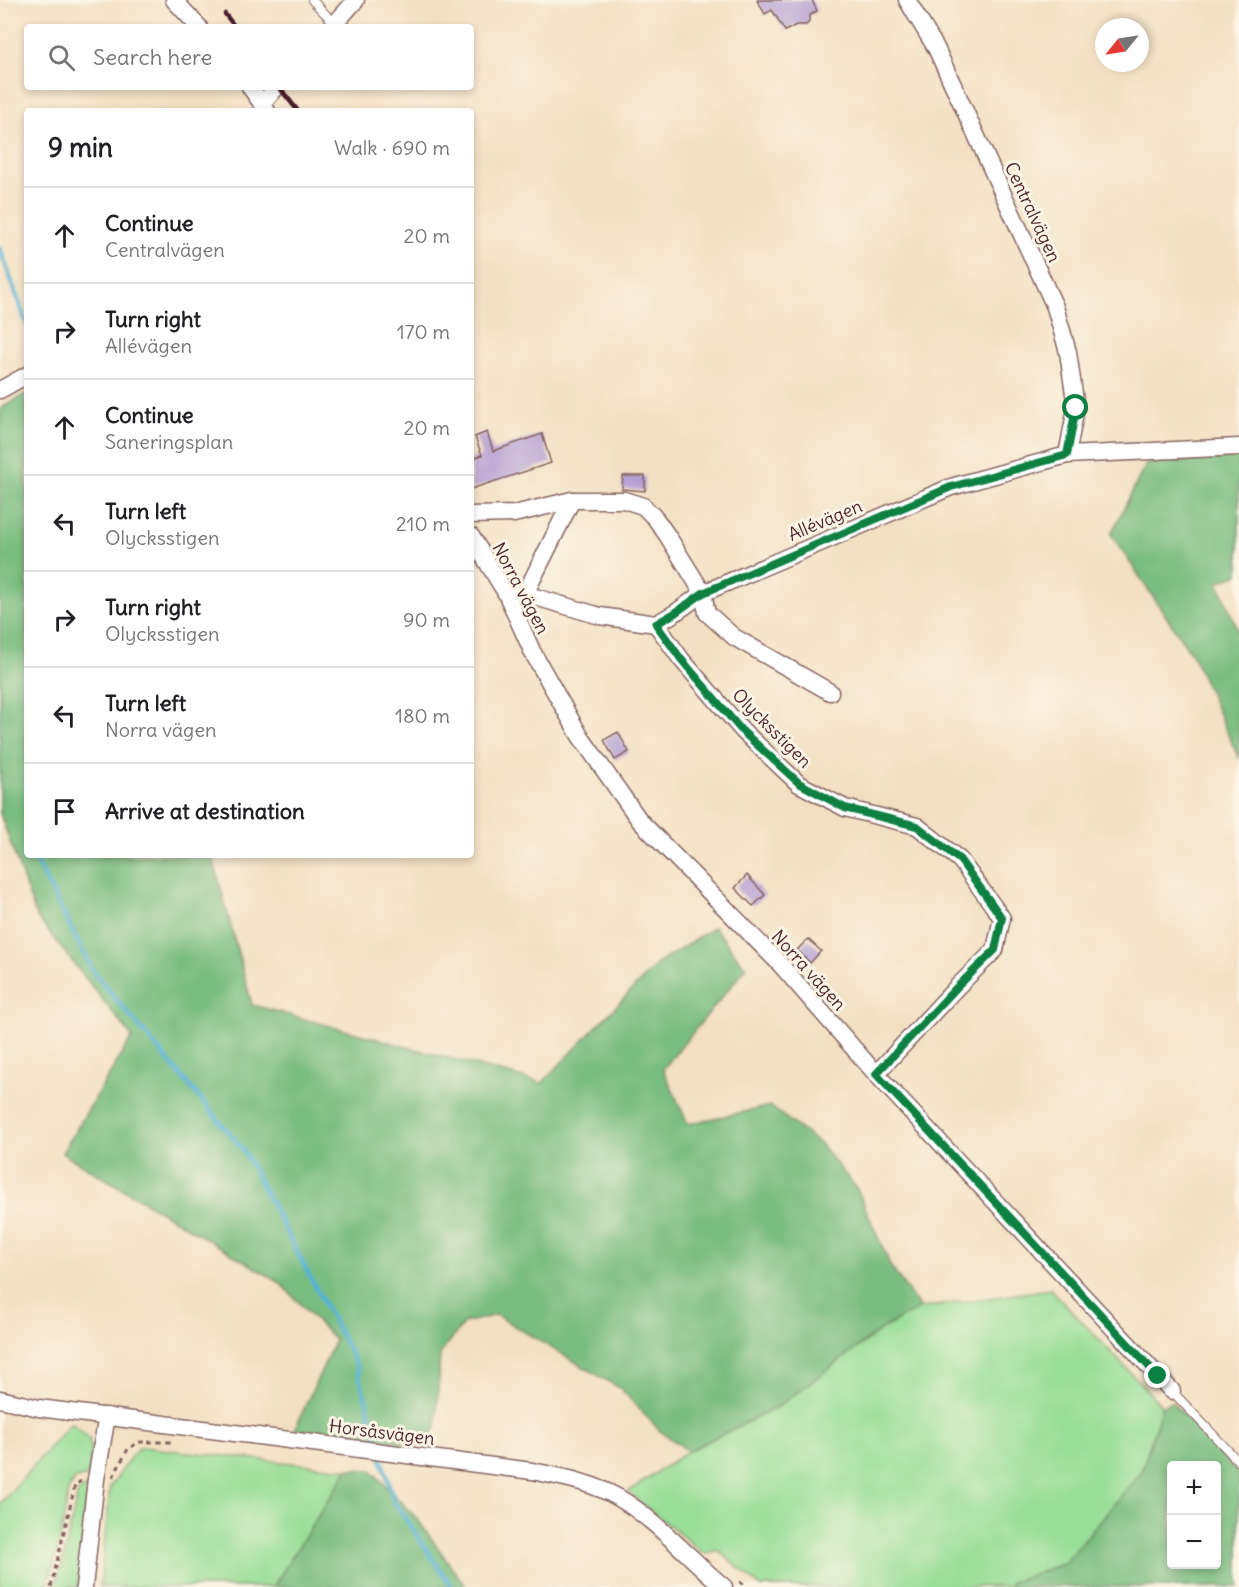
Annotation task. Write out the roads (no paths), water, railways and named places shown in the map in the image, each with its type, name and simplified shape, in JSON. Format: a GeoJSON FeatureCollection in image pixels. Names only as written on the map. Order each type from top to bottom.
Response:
{"type":"FeatureCollection","features":[{"type":"Feature","properties":{"kind":"street"},"geometry":{"type":"LineString","coordinates":[[174,0],[196,24]]}},
{"type":"Feature","properties":{"kind":"street"},"geometry":{"type":"LineString","coordinates":[[334,24],[356,0]]}},
{"type":"Feature","properties":{"kind":"street","name":"Centralvägen"},"geometry":{"type":"LineString","coordinates":[[907,0],[936,48],[1055,307],[1068,352],[1076,408],[1067,455]]}},
{"type":"Feature","properties":{"kind":"street"},"geometry":{"type":"LineString","coordinates":[[252,90],[265,107],[275,90]]}},
{"type":"Feature","properties":{"kind":"street"},"geometry":{"type":"LineString","coordinates":[[0,390],[24,377]]}},
{"type":"Feature","properties":{"kind":"street","name":"Allévägen"},"geometry":{"type":"LineString","coordinates":[[656,624],[703,593],[951,487],[1067,455],[1239,447]]}},
{"type":"Feature","properties":{"kind":"street"},"geometry":{"type":"LineString","coordinates":[[525,594],[572,500]]}},
{"type":"Feature","properties":{"kind":"street"},"geometry":{"type":"LineString","coordinates":[[474,515],[514,514],[572,500],[624,500],[643,506],[667,535],[703,593],[707,613],[734,637],[830,692]]}},
{"type":"Feature","properties":{"kind":"street","name":"Norra vägen"},"geometry":{"type":"LineString","coordinates":[[474,541],[506,593],[533,653],[580,736],[640,821],[780,964],[876,1074],[1172,1391]]}},
{"type":"Feature","properties":{"kind":"street"},"geometry":{"type":"LineString","coordinates":[[506,593],[525,594],[600,616],[656,624]]}},
{"type":"Feature","properties":{"kind":"street","name":"Olycksstigen"},"geometry":{"type":"LineString","coordinates":[[656,624],[681,659],[742,731],[799,783],[845,808],[917,826],[960,860],[1002,918],[995,950],[876,1074]]}},
{"type":"Feature","properties":{"kind":"street","name":"Horsåsvägen"},"geometry":{"type":"LineString","coordinates":[[0,1399],[39,1408],[520,1470],[566,1478],[620,1498],[730,1584]]}},
{"type":"Feature","properties":{"kind":"street"},"geometry":{"type":"LineString","coordinates":[[84,1587],[96,1479],[107,1416]]}},
{"type":"Feature","properties":{"kind":"lane"},"geometry":{"type":"LineString","coordinates":[[312,0],[332,24]]}},
{"type":"Feature","properties":{"kind":"lane"},"geometry":{"type":"LineString","coordinates":[[1172,1391],[1239,1462]]}},
{"type":"Feature","properties":{"kind":"waterway"},"geometry":{"type":"LineString","coordinates":[[0,249],[24,317]]}},
{"type":"Feature","properties":{"kind":"waterway"},"geometry":{"type":"LineString","coordinates":[[35,858],[94,973],[242,1148],[356,1364],[379,1448]]}},
{"type":"Feature","properties":{"kind":"waterway"},"geometry":{"type":"LineString","coordinates":[[381,1456],[394,1502],[452,1587]]}},
{"type":"Feature","properties":{"kind":"railway"},"geometry":{"type":"LineString","coordinates":[[225,14],[233,24]]}},
{"type":"Feature","properties":{"kind":"railway"},"geometry":{"type":"LineString","coordinates":[[281,90],[296,108]]}}]}
